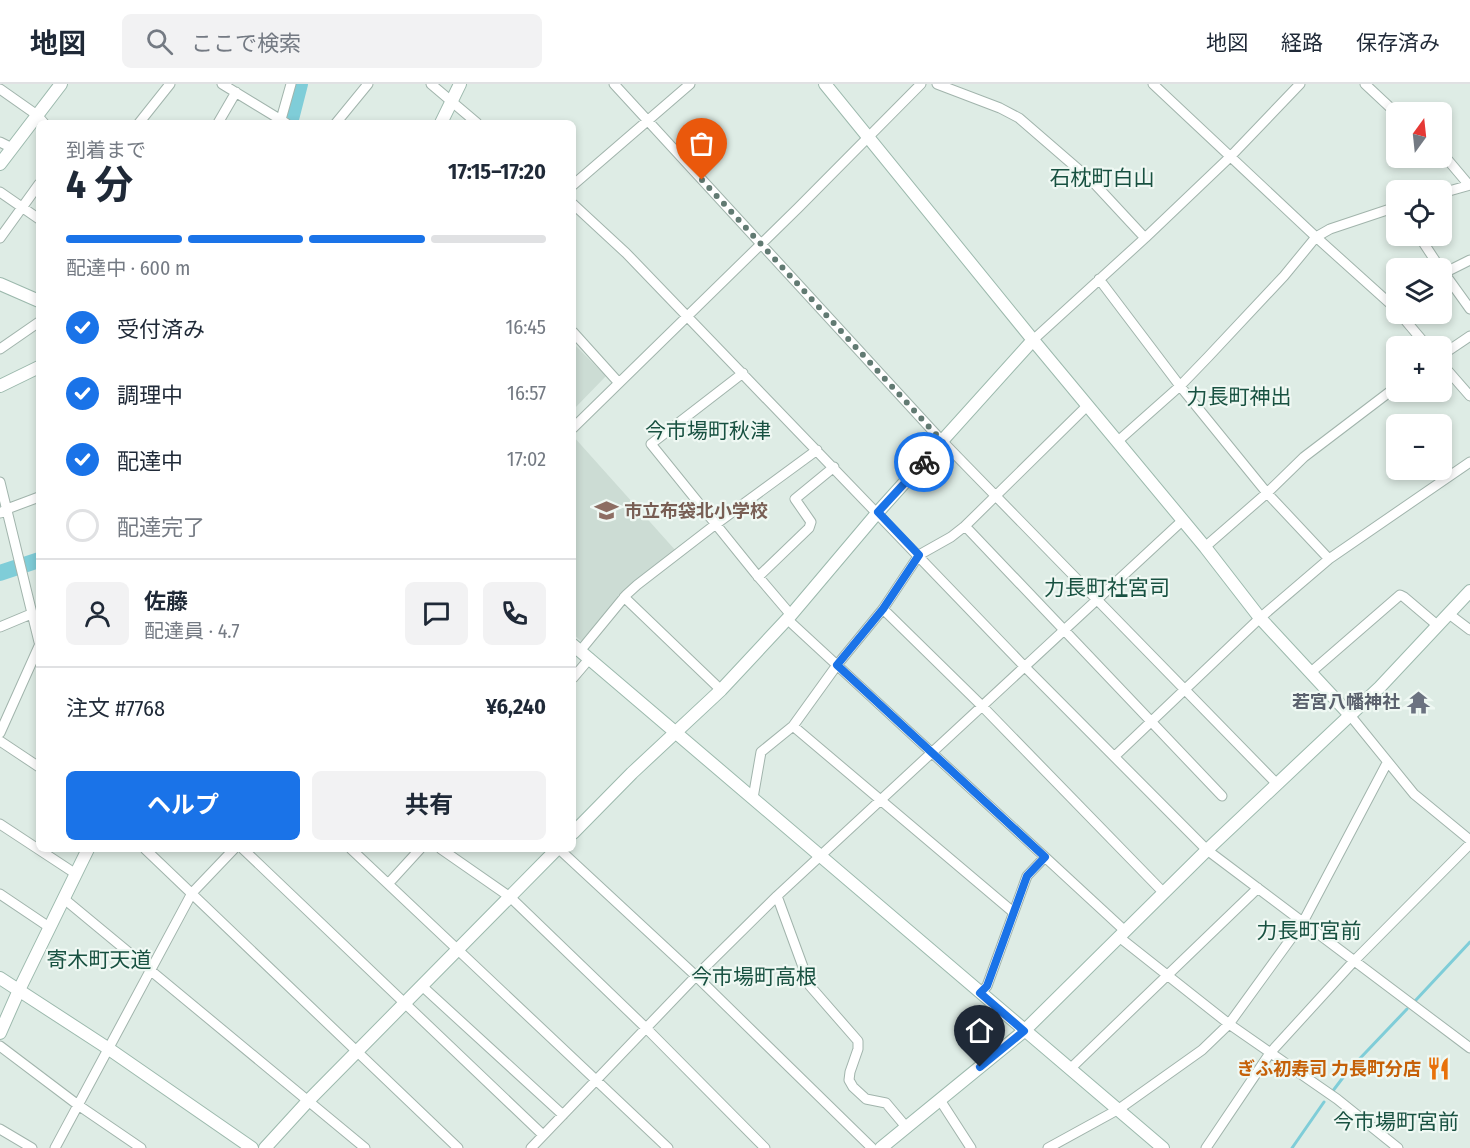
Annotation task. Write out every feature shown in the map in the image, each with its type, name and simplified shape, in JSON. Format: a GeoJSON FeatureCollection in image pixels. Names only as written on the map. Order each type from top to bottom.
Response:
{"type":"FeatureCollection","features":[{"type":"Feature","properties":{"kind":"street"},"geometry":{"type":"LineString","coordinates":[[0,89],[41,119],[61,84]]}},
{"type":"Feature","properties":{"kind":"street"},"geometry":{"type":"LineString","coordinates":[[141,120],[170,84]]}},
{"type":"Feature","properties":{"kind":"street"},"geometry":{"type":"LineString","coordinates":[[222,84],[280,120]]}},
{"type":"Feature","properties":{"kind":"street"},"geometry":{"type":"LineString","coordinates":[[283,120],[291,84]]}},
{"type":"Feature","properties":{"kind":"street"},"geometry":{"type":"LineString","coordinates":[[338,120],[368,84]]}},
{"type":"Feature","properties":{"kind":"street"},"geometry":{"type":"LineString","coordinates":[[431,84],[473,120]]}},
{"type":"Feature","properties":{"kind":"street"},"geometry":{"type":"LineString","coordinates":[[442,120],[460,84]]}},
{"type":"Feature","properties":{"kind":"street"},"geometry":{"type":"LineString","coordinates":[[614,84],[943,442],[1277,784]]}},
{"type":"Feature","properties":{"kind":"street"},"geometry":{"type":"LineString","coordinates":[[576,182],[690,84]]}},
{"type":"Feature","properties":{"kind":"street"},"geometry":{"type":"LineString","coordinates":[[825,84],[1033,340],[1206,547],[1260,618],[1349,714],[1387,763],[1419,799],[1470,842],[1270,1053],[1206,1148]]}},
{"type":"Feature","properties":{"kind":"street"},"geometry":{"type":"LineString","coordinates":[[576,425],[921,84]]}},
{"type":"Feature","properties":{"kind":"street"},"geometry":{"type":"LineString","coordinates":[[937,84],[1000,108],[1019,118],[1093,182],[1145,238]]}},
{"type":"Feature","properties":{"kind":"street"},"geometry":{"type":"LineString","coordinates":[[1153,84],[1386,299]]}},
{"type":"Feature","properties":{"kind":"street"},"geometry":{"type":"LineString","coordinates":[[576,830],[721,690],[789,617],[878,512],[1033,340],[1231,156],[1300,84]]}},
{"type":"Feature","properties":{"kind":"street"},"geometry":{"type":"LineString","coordinates":[[1365,84],[1386,104]]}},
{"type":"Feature","properties":{"kind":"street"},"geometry":{"type":"LineString","coordinates":[[220,120],[236,92]]}},
{"type":"Feature","properties":{"kind":"street"},"geometry":{"type":"LineString","coordinates":[[0,164],[36,124]]}},
{"type":"Feature","properties":{"kind":"street"},"geometry":{"type":"LineString","coordinates":[[0,142],[12,148]]}},
{"type":"Feature","properties":{"kind":"street"},"geometry":{"type":"LineString","coordinates":[[1452,164],[1470,185],[1452,190]]}},
{"type":"Feature","properties":{"kind":"street"},"geometry":{"type":"LineString","coordinates":[[0,238],[36,188]]}},
{"type":"Feature","properties":{"kind":"street"},"geometry":{"type":"LineString","coordinates":[[0,192],[36,217]]}},
{"type":"Feature","properties":{"kind":"street"},"geometry":{"type":"LineString","coordinates":[[576,207],[626,253],[743,372],[1025,666],[1207,850],[1470,1048]]}},
{"type":"Feature","properties":{"kind":"street"},"geometry":{"type":"LineString","coordinates":[[1118,441],[1180,386],[1276,284],[1316,237],[1330,229],[1386,210]]}},
{"type":"Feature","properties":{"kind":"street"},"geometry":{"type":"LineString","coordinates":[[1452,268],[1470,260]]}},
{"type":"Feature","properties":{"kind":"street"},"geometry":{"type":"LineString","coordinates":[[1099,279],[1180,386],[1267,493],[1329,559]]}},
{"type":"Feature","properties":{"kind":"street"},"geometry":{"type":"LineString","coordinates":[[0,284],[36,300]]}},
{"type":"Feature","properties":{"kind":"street"},"geometry":{"type":"LineString","coordinates":[[1452,285],[1470,309]]}},
{"type":"Feature","properties":{"kind":"street"},"geometry":{"type":"LineString","coordinates":[[0,349],[36,324]]}},
{"type":"Feature","properties":{"kind":"street"},"geometry":{"type":"LineString","coordinates":[[1409,324],[1419,336]]}},
{"type":"Feature","properties":{"kind":"street"},"geometry":{"type":"LineString","coordinates":[[576,335],[619,383]]}},
{"type":"Feature","properties":{"kind":"street"},"geometry":{"type":"LineString","coordinates":[[1452,348],[1470,336]]}},
{"type":"Feature","properties":{"kind":"street"},"geometry":{"type":"LineString","coordinates":[[0,386],[36,368]]}},
{"type":"Feature","properties":{"kind":"street"},"geometry":{"type":"LineString","coordinates":[[743,372],[651,444],[789,617],[837,665],[933,752],[1045,857],[1122,934],[1168,975],[1229,1024],[1337,1099],[1398,1148]]}},
{"type":"Feature","properties":{"kind":"street"},"geometry":{"type":"LineString","coordinates":[[1452,375],[1470,396]]}},
{"type":"Feature","properties":{"kind":"street"},"geometry":{"type":"LineString","coordinates":[[1206,547],[1304,457],[1386,395]]}},
{"type":"Feature","properties":{"kind":"street"},"geometry":{"type":"LineString","coordinates":[[753,798],[761,752],[793,726],[837,665],[883,609],[919,555],[951,537],[965,526],[1088,405]]}},
{"type":"Feature","properties":{"kind":"street"},"geometry":{"type":"LineString","coordinates":[[576,668],[581,651],[624,597],[637,585],[817,450]]}},
{"type":"Feature","properties":{"kind":"street"},"geometry":{"type":"LineString","coordinates":[[1115,756],[1260,618],[1329,559],[1470,462]]}},
{"type":"Feature","properties":{"kind":"street"},"geometry":{"type":"LineString","coordinates":[[758,577],[809,528],[812,522],[795,499],[834,467]]}},
{"type":"Feature","properties":{"kind":"street"},"geometry":{"type":"LineString","coordinates":[[0,482],[3,511],[35,616],[0,627]]}},
{"type":"Feature","properties":{"kind":"street"},"geometry":{"type":"LineString","coordinates":[[3,511],[36,500]]}},
{"type":"Feature","properties":{"kind":"street"},"geometry":{"type":"LineString","coordinates":[[534,1147],[696,976],[777,896],[1183,520]]}},
{"type":"Feature","properties":{"kind":"street"},"geometry":{"type":"LineString","coordinates":[[965,526],[1222,796]]}},
{"type":"Feature","properties":{"kind":"street"},"geometry":{"type":"LineString","coordinates":[[882,1148],[1024,1031],[1163,892],[1380,687],[1470,591]]}},
{"type":"Feature","properties":{"kind":"street"},"geometry":{"type":"LineString","coordinates":[[1311,673],[1400,596],[1437,626]]}},
{"type":"Feature","properties":{"kind":"street"},"geometry":{"type":"LineString","coordinates":[[624,597],[721,690]]}},
{"type":"Feature","properties":{"kind":"street"},"geometry":{"type":"LineString","coordinates":[[883,609],[981,705],[1163,892]]}},
{"type":"Feature","properties":{"kind":"street"},"geometry":{"type":"LineString","coordinates":[[1449,614],[1470,630]]}},
{"type":"Feature","properties":{"kind":"street"},"geometry":{"type":"LineString","coordinates":[[0,733],[36,651]]}},
{"type":"Feature","properties":{"kind":"street"},"geometry":{"type":"LineString","coordinates":[[581,651],[1163,1148]]}},
{"type":"Feature","properties":{"kind":"street"},"geometry":{"type":"LineString","coordinates":[[793,726],[1013,912]]}},
{"type":"Feature","properties":{"kind":"street"},"geometry":{"type":"LineString","coordinates":[[0,741],[36,765]]}},
{"type":"Feature","properties":{"kind":"street"},"geometry":{"type":"LineString","coordinates":[[1048,1148],[1119,1109],[1202,1050],[1229,1024],[1303,922],[1387,763]]}},
{"type":"Feature","properties":{"kind":"street"},"geometry":{"type":"LineString","coordinates":[[0,824],[36,848]]}},
{"type":"Feature","properties":{"kind":"street"},"geometry":{"type":"LineString","coordinates":[[42,852],[75,874]]}},
{"type":"Feature","properties":{"kind":"street"},"geometry":{"type":"LineString","coordinates":[[0,1033],[86,852]]}},
{"type":"Feature","properties":{"kind":"street"},"geometry":{"type":"LineString","coordinates":[[148,852],[458,1148]]}},
{"type":"Feature","properties":{"kind":"street"},"geometry":{"type":"LineString","coordinates":[[55,1148],[192,893],[231,852]]}},
{"type":"Feature","properties":{"kind":"street"},"geometry":{"type":"LineString","coordinates":[[246,852],[543,1135]]}},
{"type":"Feature","properties":{"kind":"street"},"geometry":{"type":"LineString","coordinates":[[354,852],[458,949],[483,976],[668,1148]]}},
{"type":"Feature","properties":{"kind":"street"},"geometry":{"type":"LineString","coordinates":[[388,884],[417,852]]}},
{"type":"Feature","properties":{"kind":"street"},"geometry":{"type":"LineString","coordinates":[[445,852],[510,897],[646,1028],[765,1148]]}},
{"type":"Feature","properties":{"kind":"street"},"geometry":{"type":"LineString","coordinates":[[265,1148],[308,1101],[555,852]]}},
{"type":"Feature","properties":{"kind":"street"},"geometry":{"type":"LineString","coordinates":[[561,852],[696,976],[872,1148]]}},
{"type":"Feature","properties":{"kind":"street"},"geometry":{"type":"LineString","coordinates":[[980,993],[987,986],[1027,876],[1045,857]]}},
{"type":"Feature","properties":{"kind":"street"},"geometry":{"type":"LineString","coordinates":[[1070,1069],[1258,888]]}},
{"type":"Feature","properties":{"kind":"street"},"geometry":{"type":"LineString","coordinates":[[0,894],[49,927]]}},
{"type":"Feature","properties":{"kind":"street"},"geometry":{"type":"LineString","coordinates":[[777,896],[810,986],[858,1041],[849,1080],[866,1099],[886,1103],[907,1128]]}},
{"type":"Feature","properties":{"kind":"street"},"geometry":{"type":"LineString","coordinates":[[63,898],[365,1148]]}},
{"type":"Feature","properties":{"kind":"street"},"geometry":{"type":"LineString","coordinates":[[0,978],[109,1049],[252,1148]]}},
{"type":"Feature","properties":{"kind":"street"},"geometry":{"type":"LineString","coordinates":[[422,986],[563,1115]]}},
{"type":"Feature","properties":{"kind":"street"},"geometry":{"type":"LineString","coordinates":[[0,1046],[78,1105],[141,1148]]}},
{"type":"Feature","properties":{"kind":"street"},"geometry":{"type":"LineString","coordinates":[[940,1100],[971,1148]]}},
{"type":"Feature","properties":{"kind":"street"},"geometry":{"type":"LineString","coordinates":[[0,1129],[32,1148]]}},
{"type":"Feature","properties":{"kind":"shaded area"},"geometry":{"type":"Polygon","coordinates":[[[576,346],[606,376],[576,407],[576,346]]]}},
{"type":"Feature","properties":{"kind":"shaded area","name":"市立布袋北小学校"},"geometry":{"type":"Polygon","coordinates":[[[576,439],[676,551],[626,589],[581,641],[576,637],[576,439]]]}},
{"type":"Feature","properties":{"kind":"waterway"},"geometry":{"type":"LineString","coordinates":[[291,120],[300,84]]}},
{"type":"Feature","properties":{"kind":"waterway"},"geometry":{"type":"LineString","coordinates":[[0,573],[36,561]]}},
{"type":"Feature","properties":{"kind":"waterway"},"geometry":{"type":"LineString","coordinates":[[1415,1001],[1470,942]]}},
{"type":"Feature","properties":{"kind":"waterway"},"geometry":{"type":"LineString","coordinates":[[1332,1092],[1348,1071],[1407,1009]]}},
{"type":"Feature","properties":{"kind":"waterway"},"geometry":{"type":"LineString","coordinates":[[1292,1148],[1324,1102]]}},
{"type":"Feature","properties":{"kind":"way so far"},"geometry":{"type":"LineString","coordinates":[[702,180],[943,442],[924,462]]}},
{"type":"Feature","properties":{"kind":"place","name":"市立布袋北小学校"},"geometry":{"type":"Point","coordinates":[606,511]}},
{"type":"Feature","properties":{"kind":"place","name":"若宮八幡神社"},"geometry":{"type":"Point","coordinates":[1418,702]}},
{"type":"Feature","properties":{"kind":"place","name":"ぎふ初寿司 力長町分店"},"geometry":{"type":"Point","coordinates":[1439,1069]}},
{"type":"Feature","properties":{"kind":"district","name":"石枕町白山"},"geometry":{"type":"Point","coordinates":[1102,178]}},
{"type":"Feature","properties":{"kind":"district","name":"力長町神出"},"geometry":{"type":"Point","coordinates":[1239,397]}},
{"type":"Feature","properties":{"kind":"district","name":"今市場町秋津"},"geometry":{"type":"Point","coordinates":[708,431]}},
{"type":"Feature","properties":{"kind":"district","name":"力長町社宮司"},"geometry":{"type":"Point","coordinates":[1107,588]}},
{"type":"Feature","properties":{"kind":"district","name":"力長町宮前"},"geometry":{"type":"Point","coordinates":[1309,931]}},
{"type":"Feature","properties":{"kind":"district","name":"寄木町天道"},"geometry":{"type":"Point","coordinates":[99,960]}},
{"type":"Feature","properties":{"kind":"district","name":"今市場町高根"},"geometry":{"type":"Point","coordinates":[754,977]}},
{"type":"Feature","properties":{"kind":"district","name":"今市場町宮前"},"geometry":{"type":"Point","coordinates":[1396,1122]}},
{"type":"Feature","properties":{"kind":"route"},"geometry":{"type":"LineString","coordinates":[[924,462],[878,512],[919,555],[883,609],[837,665],[1045,857],[1027,876],[987,986],[980,993],[1024,1031],[980,1067]]}}]}
